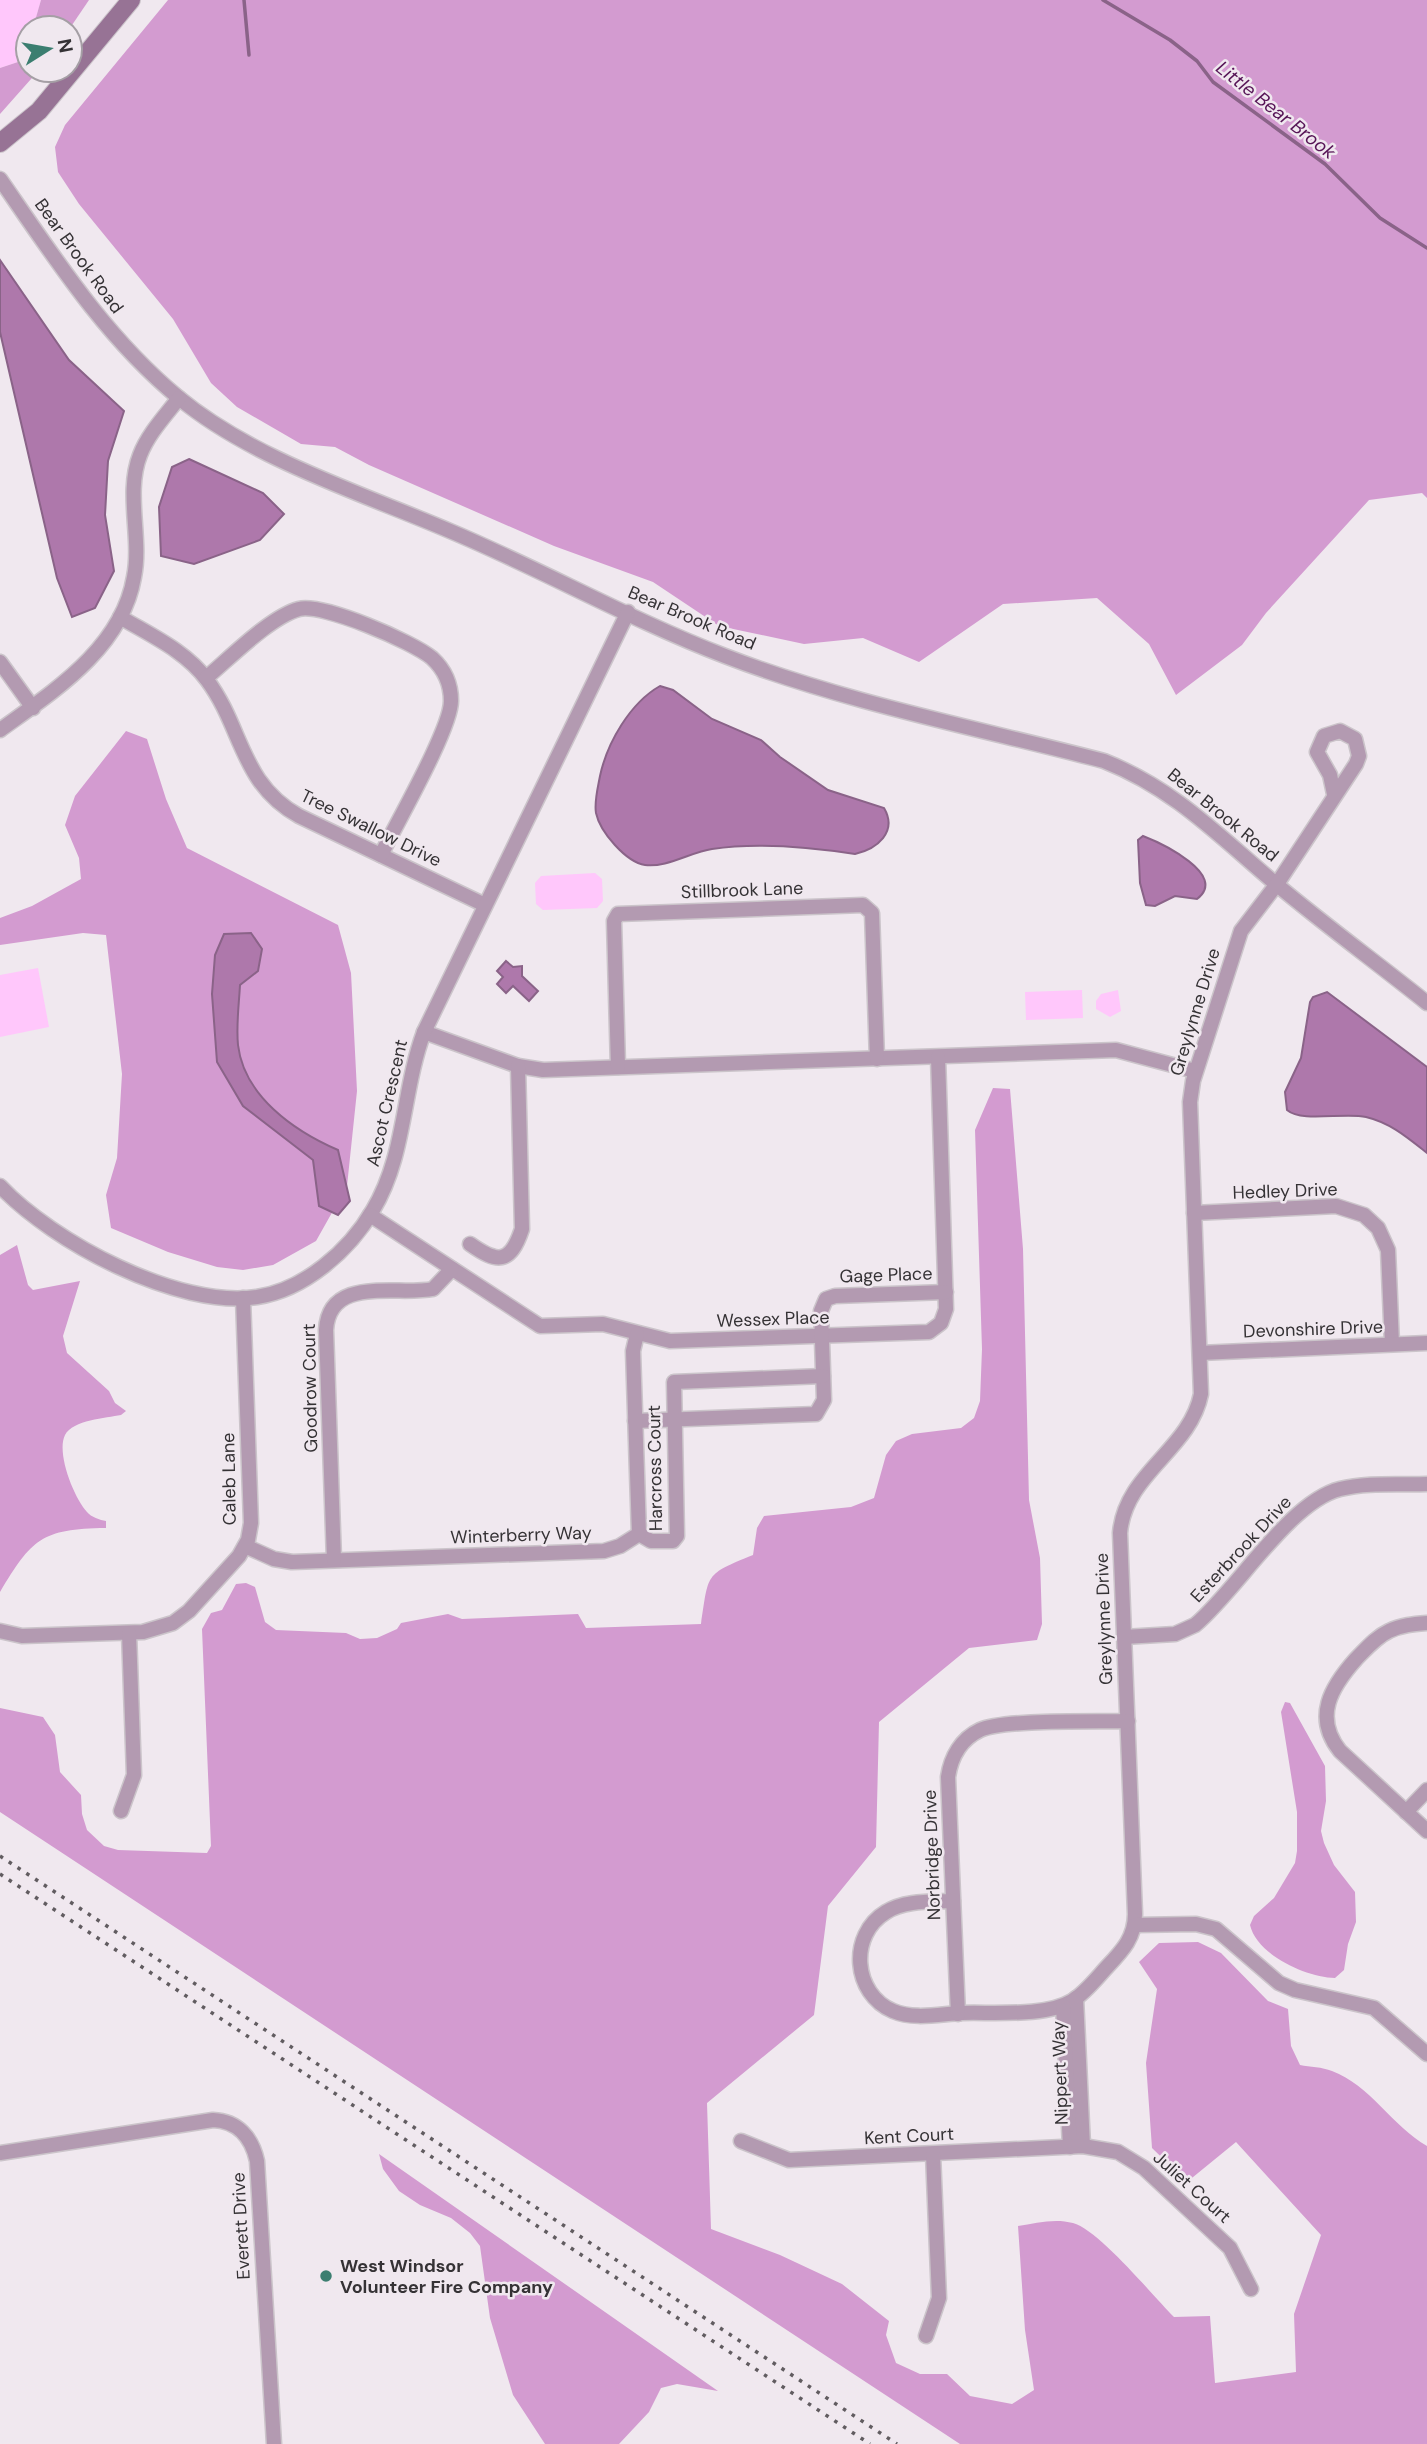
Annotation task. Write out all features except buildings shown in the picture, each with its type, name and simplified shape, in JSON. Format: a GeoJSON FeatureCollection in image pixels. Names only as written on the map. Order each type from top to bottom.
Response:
{"type":"FeatureCollection","features":[{"type":"Feature","properties":{"kind":"street"},"geometry":{"type":"LineString","coordinates":[[0,143],[39,111],[131,0]]}},
{"type":"Feature","properties":{"kind":"street","name":"Bear Brook Road"},"geometry":{"type":"LineString","coordinates":[[0,179],[92,310],[178,398],[263,450],[462,536],[724,656],[802,682],[1104,761],[1133,772],[1178,799],[1276,884],[1427,1003]]}},
{"type":"Feature","properties":{"kind":"street"},"geometry":{"type":"LineString","coordinates":[[0,730],[33,708],[80,668],[120,617],[131,590],[136,564],[137,464],[145,444],[178,398]]}},
{"type":"Feature","properties":{"kind":"street"},"geometry":{"type":"LineString","coordinates":[[206,678],[278,620],[305,608],[334,612],[418,649],[434,660],[447,681],[450,695],[449,715],[381,855]]}},
{"type":"Feature","properties":{"kind":"street","name":"Ascot Crescent"},"geometry":{"type":"LineString","coordinates":[[0,1186],[54,1231],[121,1268],[174,1286],[243,1298],[271,1294],[302,1281],[348,1243],[370,1215],[396,1157],[414,1063],[424,1032],[628,612]]}},
{"type":"Feature","properties":{"kind":"street","name":"Tree Swallow Drive"},"geometry":{"type":"LineString","coordinates":[[120,617],[181,654],[206,678],[250,767],[269,793],[294,813],[485,905]]}},
{"type":"Feature","properties":{"kind":"street"},"geometry":{"type":"LineString","coordinates":[[0,662],[33,708]]}},
{"type":"Feature","properties":{"kind":"street","name":"Greylynne Drive"},"geometry":{"type":"LineString","coordinates":[[1135,1925],[1120,1533],[1124,1511],[1138,1483],[1192,1419],[1201,1394],[1190,1102],[1195,1071],[1240,934],[1334,794]]}},
{"type":"Feature","properties":{"kind":"street","name":"Stillbrook Lane"},"geometry":{"type":"LineString","coordinates":[[618,1067],[616,916],[622,913],[864,905],[871,909],[877,1059]]}},
{"type":"Feature","properties":{"kind":"street"},"geometry":{"type":"LineString","coordinates":[[424,1032],[518,1066],[542,1070],[1118,1050],[1195,1071]]}},
{"type":"Feature","properties":{"kind":"street","name":"Wessex Place"},"geometry":{"type":"LineString","coordinates":[[370,1215],[538,1325],[603,1324],[670,1341],[931,1331],[944,1318],[946,1292],[938,1057]]}},
{"type":"Feature","properties":{"kind":"street"},"geometry":{"type":"LineString","coordinates":[[470,1244],[490,1258],[501,1259],[510,1252],[521,1231],[518,1066]]}},
{"type":"Feature","properties":{"kind":"street","name":"Hedley Drive"},"geometry":{"type":"LineString","coordinates":[[1195,1213],[1336,1206],[1364,1215],[1378,1228],[1388,1250],[1392,1344]]}},
{"type":"Feature","properties":{"kind":"street","name":"Goodrow Court"},"geometry":{"type":"LineString","coordinates":[[334,1560],[326,1330],[329,1315],[338,1301],[355,1293],[433,1289],[452,1269]]}},
{"type":"Feature","properties":{"kind":"street","name":"Gage Place"},"geometry":{"type":"LineString","coordinates":[[635,1421],[814,1415],[824,1404],[821,1307],[831,1296],[946,1292]]}},
{"type":"Feature","properties":{"kind":"street","name":"Caleb Lane"},"geometry":{"type":"LineString","coordinates":[[0,1630],[22,1636],[129,1633],[159,1629],[181,1617],[245,1546],[251,1523],[243,1298]]}},
{"type":"Feature","properties":{"kind":"street"},"geometry":{"type":"LineString","coordinates":[[637,1334],[633,1350],[639,1534]]}},
{"type":"Feature","properties":{"kind":"street","name":"Devonshire Drive"},"geometry":{"type":"LineString","coordinates":[[1200,1353],[1427,1343]]}},
{"type":"Feature","properties":{"kind":"street","name":"Harcross Court"},"geometry":{"type":"LineString","coordinates":[[639,1534],[653,1541],[673,1541],[677,1537],[672,1385],[676,1381],[823,1376]]}},
{"type":"Feature","properties":{"kind":"street","name":"Esterbrook Drive"},"geometry":{"type":"LineString","coordinates":[[1124,1637],[1175,1634],[1195,1625],[1300,1513],[1326,1494],[1352,1487],[1427,1484]]}},
{"type":"Feature","properties":{"kind":"street","name":"Winterberry Way"},"geometry":{"type":"LineString","coordinates":[[245,1546],[278,1560],[334,1560],[604,1551],[616,1548],[639,1534]]}},
{"type":"Feature","properties":{"kind":"street"},"geometry":{"type":"LineString","coordinates":[[1427,1623],[1398,1627],[1377,1639],[1338,1679],[1326,1706],[1328,1730],[1337,1747],[1427,1831]]}},
{"type":"Feature","properties":{"kind":"street"},"geometry":{"type":"LineString","coordinates":[[121,1811],[134,1775],[129,1633]]}},
{"type":"Feature","properties":{"kind":"street","name":"Norbridge Drive"},"geometry":{"type":"LineString","coordinates":[[958,2014],[948,1777],[952,1759],[963,1742],[978,1731],[997,1725],[1128,1721]]}},
{"type":"Feature","properties":{"kind":"street"},"geometry":{"type":"LineString","coordinates":[[1406,1812],[1427,1790]]}},
{"type":"Feature","properties":{"kind":"street"},"geometry":{"type":"LineString","coordinates":[[953,1901],[907,1904],[886,1912],[866,1933],[859,1960],[867,1988],[887,2008],[909,2016],[1044,2010],[1070,2002],[1125,1949],[1135,1925],[1192,1924],[1212,1928],[1227,1936],[1279,1983],[1293,1989],[1374,2008],[1427,2053]]}},
{"type":"Feature","properties":{"kind":"street","name":"Nippert Way"},"geometry":{"type":"LineString","coordinates":[[1070,2002],[1076,2147]]}},
{"type":"Feature","properties":{"kind":"street","name":"Everett Drive"},"geometry":{"type":"LineString","coordinates":[[0,2153],[213,2120],[227,2122],[249,2138],[257,2161],[274,2444]]}},
{"type":"Feature","properties":{"kind":"street","name":"Kent Court"},"geometry":{"type":"LineString","coordinates":[[741,2141],[786,2160],[1076,2147]]}},
{"type":"Feature","properties":{"kind":"street","name":"Juliet Court"},"geometry":{"type":"LineString","coordinates":[[1076,2147],[1118,2152],[1144,2168],[1230,2248],[1251,2289]]}},
{"type":"Feature","properties":{"kind":"street"},"geometry":{"type":"LineString","coordinates":[[926,2336],[939,2298],[933,2154]]}},
{"type":"Feature","properties":{"kind":"shaded area"},"geometry":{"type":"Polygon","coordinates":[[[0,0],[41,0],[37,14],[14,14],[14,63],[0,68],[0,0]]]}},
{"type":"Feature","properties":{"kind":"shaded area"},"geometry":{"type":"Polygon","coordinates":[[[41,0],[89,0],[80,14],[37,14],[41,0]]]}},
{"type":"Feature","properties":{"kind":"shaded area"},"geometry":{"type":"Polygon","coordinates":[[[168,0],[1427,0],[1427,498],[1422,493],[1369,500],[1266,613],[1242,645],[1176,695],[1149,644],[1097,598],[1003,604],[919,662],[863,638],[804,644],[719,626],[653,582],[554,546],[369,465],[335,447],[301,444],[237,407],[211,383],[173,319],[79,204],[58,172],[55,147],[65,125],[168,0]]]}},
{"type":"Feature","properties":{"kind":"shaded area"},"geometry":{"type":"Polygon","coordinates":[[[14,63],[14,84],[27,84],[0,114],[0,68],[14,63]]]}},
{"type":"Feature","properties":{"kind":"shaded area"},"geometry":{"type":"Polygon","coordinates":[[[0,260],[69,360],[124,411],[108,461],[105,515],[114,571],[95,608],[72,617],[57,578],[0,332],[0,260]]]}},
{"type":"Feature","properties":{"kind":"shaded area"},"geometry":{"type":"Polygon","coordinates":[[[189,459],[263,493],[284,514],[260,540],[194,564],[161,556],[159,507],[172,467],[189,459]]]}},
{"type":"Feature","properties":{"kind":"shaded area"},"geometry":{"type":"Polygon","coordinates":[[[660,686],[673,690],[712,719],[761,740],[780,757],[828,790],[884,808],[888,817],[887,832],[878,844],[855,854],[802,847],[747,846],[712,849],[653,865],[638,863],[630,858],[615,845],[598,821],[597,790],[603,763],[621,725],[649,693],[660,686]]]}},
{"type":"Feature","properties":{"kind":"shaded area"},"geometry":{"type":"Polygon","coordinates":[[[126,731],[147,739],[166,799],[187,848],[338,925],[351,973],[357,1091],[347,1186],[316,1241],[273,1265],[243,1270],[217,1267],[168,1252],[111,1228],[106,1195],[117,1158],[122,1074],[106,935],[83,933],[0,945],[0,918],[32,906],[81,879],[79,858],[65,825],[75,796],[126,731]]]}},
{"type":"Feature","properties":{"kind":"shaded area"},"geometry":{"type":"Polygon","coordinates":[[[1143,836],[1164,845],[1199,870],[1205,880],[1205,890],[1197,899],[1175,896],[1155,906],[1146,905],[1140,883],[1138,840],[1143,836]]]}},
{"type":"Feature","properties":{"kind":"shaded area"},"geometry":{"type":"Polygon","coordinates":[[[595,873],[602,879],[603,901],[597,908],[543,910],[536,904],[535,883],[541,876],[595,873]]]}},
{"type":"Feature","properties":{"kind":"shaded area"},"geometry":{"type":"Polygon","coordinates":[[[251,933],[262,949],[258,971],[240,985],[237,1037],[242,1063],[250,1080],[274,1110],[305,1133],[338,1150],[350,1201],[338,1215],[319,1206],[313,1160],[243,1106],[217,1062],[212,994],[215,955],[224,934],[251,933]]]}},
{"type":"Feature","properties":{"kind":"shaded area"},"geometry":{"type":"Polygon","coordinates":[[[506,961],[513,967],[522,966],[522,976],[538,991],[529,1001],[513,986],[506,993],[497,984],[503,977],[497,971],[506,961]]]}},
{"type":"Feature","properties":{"kind":"shaded area"},"geometry":{"type":"Polygon","coordinates":[[[38,968],[49,1027],[0,1037],[0,975],[38,968]]]}},
{"type":"Feature","properties":{"kind":"shaded area"},"geometry":{"type":"Polygon","coordinates":[[[1082,990],[1083,1018],[1026,1020],[1025,992],[1082,990]]]}},
{"type":"Feature","properties":{"kind":"shaded area"},"geometry":{"type":"Polygon","coordinates":[[[1118,990],[1121,1011],[1110,1017],[1096,1009],[1096,1001],[1101,994],[1118,990]]]}},
{"type":"Feature","properties":{"kind":"shaded area"},"geometry":{"type":"Polygon","coordinates":[[[1327,992],[1427,1067],[1427,1153],[1399,1132],[1366,1117],[1313,1117],[1287,1110],[1285,1092],[1301,1058],[1310,1002],[1313,997],[1327,992]]]}},
{"type":"Feature","properties":{"kind":"shaded area"},"geometry":{"type":"Polygon","coordinates":[[[993,1088],[1010,1089],[1023,1249],[1029,1500],[1040,1558],[1042,1624],[1037,1640],[969,1648],[879,1722],[876,1847],[828,1906],[814,2015],[707,2103],[711,2229],[780,2255],[842,2284],[889,2321],[886,2335],[896,2363],[920,2374],[947,2374],[970,2396],[1012,2404],[1034,2390],[1025,2330],[1018,2226],[1052,2221],[1073,2223],[1097,2238],[1174,2317],[1210,2316],[1215,2383],[1296,2372],[1294,2314],[1321,2235],[1236,2142],[1187,2182],[1152,2148],[1146,2063],[1157,1989],[1139,1962],[1159,1943],[1198,1942],[1221,1953],[1268,2001],[1288,2009],[1291,2046],[1300,2065],[1328,2070],[1346,2077],[1414,2138],[1427,2146],[1427,2444],[960,2444],[0,1812],[0,1708],[43,1717],[55,1735],[60,1772],[81,1795],[82,1814],[87,1830],[104,1846],[118,1850],[207,1853],[211,1846],[202,1629],[211,1613],[222,1610],[236,1584],[246,1583],[255,1587],[265,1622],[276,1630],[346,1633],[360,1639],[377,1638],[397,1629],[401,1623],[448,1614],[462,1619],[578,1614],[586,1628],[701,1624],[708,1585],[712,1578],[725,1567],[753,1555],[757,1528],[764,1516],[851,1507],[874,1498],[886,1455],[896,1441],[912,1434],[961,1428],[974,1418],[980,1401],[982,1349],[975,1130],[993,1088]]]}},
{"type":"Feature","properties":{"kind":"shaded area"},"geometry":{"type":"Polygon","coordinates":[[[17,1245],[28,1285],[33,1290],[80,1281],[63,1336],[67,1353],[109,1391],[115,1403],[126,1411],[121,1415],[90,1420],[75,1426],[65,1435],[63,1443],[65,1464],[77,1497],[89,1514],[106,1521],[106,1528],[67,1531],[41,1540],[21,1560],[0,1592],[0,1255],[17,1245]]]}},
{"type":"Feature","properties":{"kind":"shaded area"},"geometry":{"type":"Polygon","coordinates":[[[1285,1702],[1290,1703],[1325,1766],[1326,1801],[1321,1831],[1334,1865],[1355,1892],[1356,1922],[1348,1944],[1344,1970],[1335,1978],[1310,1974],[1272,1955],[1254,1936],[1250,1925],[1254,1916],[1274,1898],[1295,1863],[1297,1851],[1297,1812],[1281,1712],[1285,1702]]]}},
{"type":"Feature","properties":{"kind":"shaded area"},"geometry":{"type":"Polygon","coordinates":[[[379,2154],[718,2391],[677,2384],[661,2388],[649,2412],[619,2444],[545,2444],[513,2395],[490,2318],[480,2246],[470,2233],[451,2218],[420,2205],[399,2191],[383,2169],[379,2154]]]}},
{"type":"Feature","properties":{"kind":"waterway"},"geometry":{"type":"LineString","coordinates":[[244,0],[249,55]]}},
{"type":"Feature","properties":{"kind":"waterway","name":"Little Bear Brook"},"geometry":{"type":"LineString","coordinates":[[1103,0],[1170,40],[1197,61],[1213,82],[1325,164],[1380,218],[1427,248]]}},
{"type":"Feature","properties":{"kind":"railway"},"geometry":{"type":"LineString","coordinates":[[0,1856],[897,2444]]}},
{"type":"Feature","properties":{"kind":"railway"},"geometry":{"type":"LineString","coordinates":[[0,1874],[870,2444]]}},
{"type":"Feature","properties":{"kind":"place","name":"West Windsor Volunteer Fire Company"},"geometry":{"type":"Point","coordinates":[326,2276]}}]}
